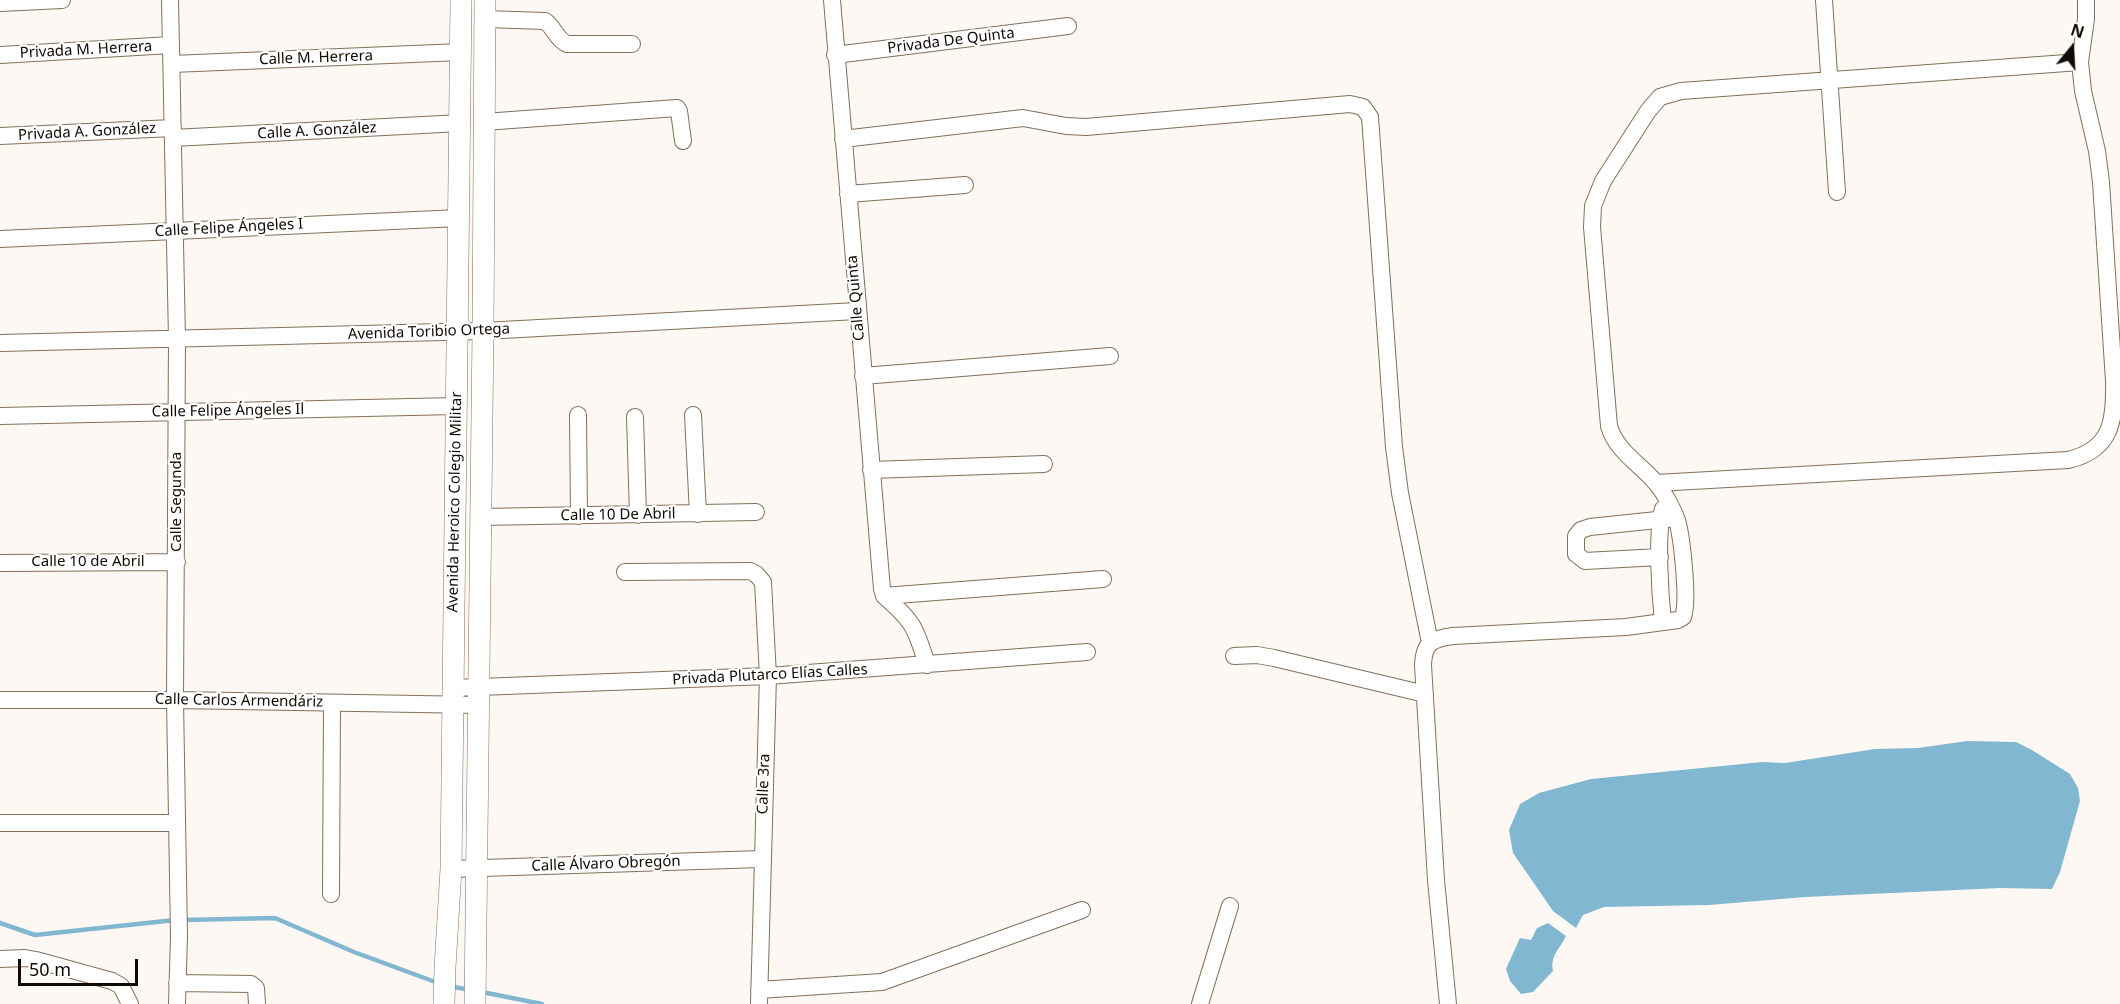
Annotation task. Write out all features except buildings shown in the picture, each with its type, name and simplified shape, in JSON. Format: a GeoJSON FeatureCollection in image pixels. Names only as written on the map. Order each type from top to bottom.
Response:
{"type":"FeatureCollection","features":[{"type":"Feature","properties":{"kind":"main road","name":"Avenida Heroico Colegio Militar"},"geometry":{"type":"LineString","coordinates":[[444,1004],[452,869],[461,0]]}},
{"type":"Feature","properties":{"kind":"main road","name":"Avenida Heroico Colegio Militar"},"geometry":{"type":"LineString","coordinates":[[475,1004],[485,9]]}},
{"type":"Feature","properties":{"kind":"street"},"geometry":{"type":"LineString","coordinates":[[0,3],[62,0]]}},
{"type":"Feature","properties":{"kind":"street","name":"Calle Segunda"},"geometry":{"type":"LineString","coordinates":[[170,0],[177,339],[176,823],[179,889],[177,1004]]}},
{"type":"Feature","properties":{"kind":"street","name":"Calle Quinta"},"geometry":{"type":"LineString","coordinates":[[832,0],[857,311],[884,596]]}},
{"type":"Feature","properties":{"kind":"street"},"geometry":{"type":"LineString","coordinates":[[1824,0],[1837,192]]}},
{"type":"Feature","properties":{"kind":"street"},"geometry":{"type":"LineString","coordinates":[[1656,483],[2068,460],[2084,456],[2095,450],[2112,422],[2114,381],[2101,182],[2097,151],[2083,91],[2080,62],[2086,20],[2086,0]]}},
{"type":"Feature","properties":{"kind":"street"},"geometry":{"type":"LineString","coordinates":[[485,9],[545,21],[549,23],[559,39],[570,44],[632,44]]}},
{"type":"Feature","properties":{"kind":"street","name":"Privada De Quinta"},"geometry":{"type":"LineString","coordinates":[[835,55],[1068,27]]}},
{"type":"Feature","properties":{"kind":"street","name":"Privada M. Herrera"},"geometry":{"type":"LineString","coordinates":[[0,55],[171,45]]}},
{"type":"Feature","properties":{"kind":"street","name":"Calle M. Herrera"},"geometry":{"type":"LineString","coordinates":[[172,64],[461,52]]}},
{"type":"Feature","properties":{"kind":"street"},"geometry":{"type":"LineString","coordinates":[[1663,622],[1660,551],[1668,519],[1666,500],[1656,483],[1615,442],[1609,426],[1592,227],[1593,206],[1603,181],[1648,111],[1660,97],[1681,91],[2080,62]]}},
{"type":"Feature","properties":{"kind":"street"},"geometry":{"type":"LineString","coordinates":[[843,139],[1023,118],[1066,126],[1086,127],[1350,105],[1363,106],[1370,117],[1394,447],[1400,493],[1430,643]]}},
{"type":"Feature","properties":{"kind":"street"},"geometry":{"type":"LineString","coordinates":[[484,122],[676,108],[679,111],[683,141]]}},
{"type":"Feature","properties":{"kind":"street","name":"Calle A. González"},"geometry":{"type":"LineString","coordinates":[[173,133],[461,123]]}},
{"type":"Feature","properties":{"kind":"street","name":"Privada A. González"},"geometry":{"type":"LineString","coordinates":[[0,136],[173,133]]}},
{"type":"Feature","properties":{"kind":"street"},"geometry":{"type":"LineString","coordinates":[[848,194],[965,184]]}},
{"type":"Feature","properties":{"kind":"street","name":"Calle Felipe Ángeles I"},"geometry":{"type":"LineString","coordinates":[[0,240],[459,218]]}},
{"type":"Feature","properties":{"kind":"street","name":"Avenida Toribio Ortega"},"geometry":{"type":"LineString","coordinates":[[0,343],[483,332],[857,311]]}},
{"type":"Feature","properties":{"kind":"street"},"geometry":{"type":"LineString","coordinates":[[863,376],[1110,356]]}},
{"type":"Feature","properties":{"kind":"street","name":"Calle Felipe Ángeles Il"},"geometry":{"type":"LineString","coordinates":[[0,416],[456,406]]}},
{"type":"Feature","properties":{"kind":"street"},"geometry":{"type":"LineString","coordinates":[[578,415],[579,516]]}},
{"type":"Feature","properties":{"kind":"street"},"geometry":{"type":"LineString","coordinates":[[693,415],[698,514]]}},
{"type":"Feature","properties":{"kind":"street"},"geometry":{"type":"LineString","coordinates":[[635,417],[638,515]]}},
{"type":"Feature","properties":{"kind":"street"},"geometry":{"type":"LineString","coordinates":[[871,470],[1044,464]]}},
{"type":"Feature","properties":{"kind":"street","name":"Calle 10 De Abril"},"geometry":{"type":"LineString","coordinates":[[480,517],[756,512]]}},
{"type":"Feature","properties":{"kind":"street"},"geometry":{"type":"LineString","coordinates":[[1448,1004],[1436,880],[1423,656],[1425,648],[1437,639],[1453,636],[1626,627],[1683,617],[1686,611],[1680,542],[1668,519]]}},
{"type":"Feature","properties":{"kind":"street"},"geometry":{"type":"LineString","coordinates":[[1668,519],[1590,527],[1581,530],[1576,536],[1576,554],[1585,561],[1593,562],[1660,551],[1680,542]]}},
{"type":"Feature","properties":{"kind":"street","name":"Calle 10 de Abril"},"geometry":{"type":"LineString","coordinates":[[0,563],[177,562]]}},
{"type":"Feature","properties":{"kind":"street","name":"Calle 3ra"},"geometry":{"type":"LineString","coordinates":[[625,572],[750,571],[763,582],[768,676],[761,859],[759,997]]}},
{"type":"Feature","properties":{"kind":"street"},"geometry":{"type":"LineString","coordinates":[[884,596],[1103,579]]}},
{"type":"Feature","properties":{"kind":"street"},"geometry":{"type":"LineString","coordinates":[[884,596],[910,621],[918,636],[927,665]]}},
{"type":"Feature","properties":{"kind":"street","name":"Privada Plutarco Elías Calles"},"geometry":{"type":"LineString","coordinates":[[452,697],[478,697],[1087,652]]}},
{"type":"Feature","properties":{"kind":"street"},"geometry":{"type":"LineString","coordinates":[[1234,656],[1257,655],[1274,658],[1425,694]]}},
{"type":"Feature","properties":{"kind":"street","name":"Calle Carlos Armendáriz"},"geometry":{"type":"LineString","coordinates":[[0,700],[332,703],[452,697]]}},
{"type":"Feature","properties":{"kind":"street"},"geometry":{"type":"LineString","coordinates":[[332,703],[332,894]]}},
{"type":"Feature","properties":{"kind":"street"},"geometry":{"type":"LineString","coordinates":[[0,823],[176,823]]}},
{"type":"Feature","properties":{"kind":"street","name":"Calle Álvaro Obregón"},"geometry":{"type":"LineString","coordinates":[[452,869],[761,859]]}},
{"type":"Feature","properties":{"kind":"street"},"geometry":{"type":"LineString","coordinates":[[1200,1004],[1230,906]]}},
{"type":"Feature","properties":{"kind":"street"},"geometry":{"type":"LineString","coordinates":[[759,997],[882,982],[1082,910]]}},
{"type":"Feature","properties":{"kind":"street"},"geometry":{"type":"LineString","coordinates":[[0,959],[36,960],[112,981],[121,986],[130,1004]]}},
{"type":"Feature","properties":{"kind":"street"},"geometry":{"type":"LineString","coordinates":[[177,983],[251,984],[256,996]]}},
{"type":"Feature","properties":{"kind":"water"},"geometry":{"type":"Polygon","coordinates":[[[1967,741],[2016,742],[2070,774],[2078,788],[2080,801],[2060,872],[2052,889],[2000,888],[1805,897],[1709,905],[1604,907],[1583,915],[1576,928],[1553,911],[1513,853],[1509,830],[1520,804],[1539,793],[1591,779],[1762,762],[1785,763],[1875,749],[1918,748],[1967,741]]]}},
{"type":"Feature","properties":{"kind":"water"},"geometry":{"type":"Polygon","coordinates":[[[1548,923],[1566,936],[1554,956],[1553,971],[1533,992],[1521,994],[1510,981],[1506,969],[1520,938],[1531,940],[1537,928],[1548,923]]]}},
{"type":"Feature","properties":{"kind":"waterway"},"geometry":{"type":"LineString","coordinates":[[183,920],[275,918],[354,952],[438,983]]}},
{"type":"Feature","properties":{"kind":"waterway"},"geometry":{"type":"LineString","coordinates":[[0,923],[35,935],[175,920]]}},
{"type":"Feature","properties":{"kind":"waterway"},"geometry":{"type":"LineString","coordinates":[[449,986],[470,990]]}},
{"type":"Feature","properties":{"kind":"waterway"},"geometry":{"type":"LineString","coordinates":[[482,992],[542,1004]]}}]}
